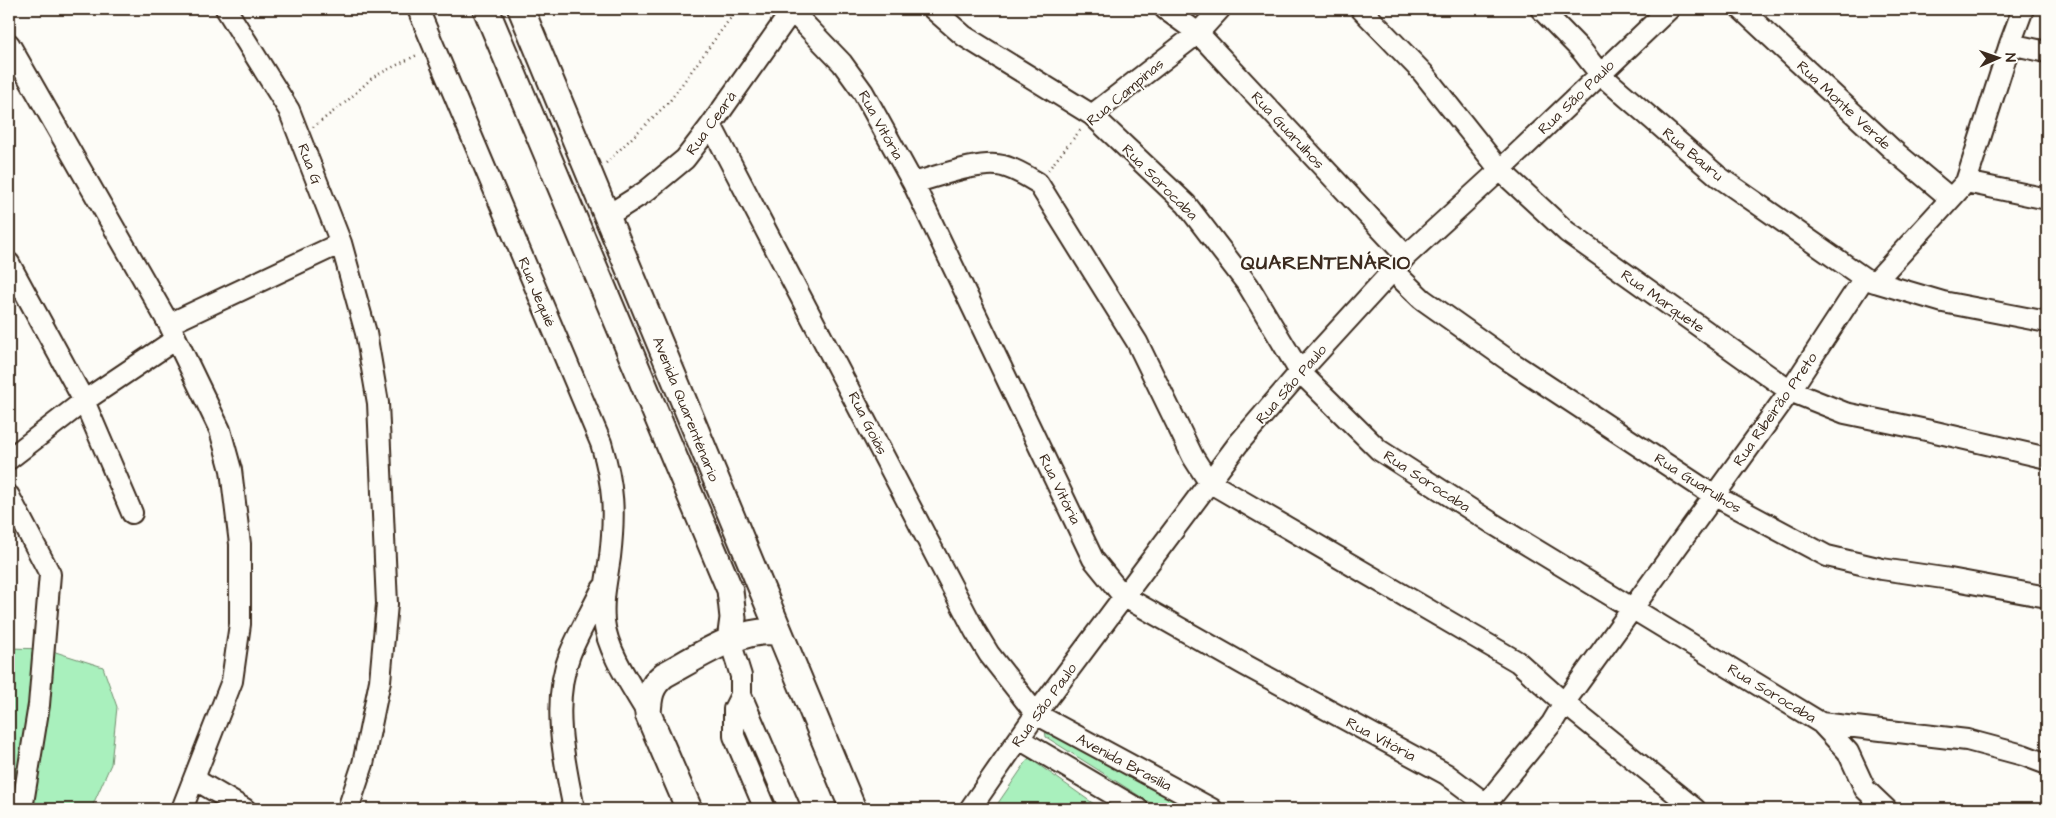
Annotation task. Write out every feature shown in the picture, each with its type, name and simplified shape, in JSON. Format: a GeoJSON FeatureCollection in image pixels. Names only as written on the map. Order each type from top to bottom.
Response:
{"type":"FeatureCollection","features":[{"type":"Feature","properties":{"kind":"main road"},"geometry":{"type":"LineString","coordinates":[[486,9],[730,590],[733,618],[730,641]]}},
{"type":"Feature","properties":{"kind":"main road","name":"Avenida Quarenténario"},"geometry":{"type":"LineString","coordinates":[[523,10],[590,178],[853,809]]}},
{"type":"Feature","properties":{"kind":"main road"},"geometry":{"type":"LineString","coordinates":[[689,809],[648,714],[648,697],[657,680],[664,675],[730,641],[762,631],[780,633]]}},
{"type":"Feature","properties":{"kind":"street","name":"Rua G"},"geometry":{"type":"LineString","coordinates":[[226,9],[289,110],[341,243],[366,333],[378,403],[387,604],[380,681],[363,764],[348,809]]}},
{"type":"Feature","properties":{"kind":"street","name":"Rua Jequié"},"geometry":{"type":"LineString","coordinates":[[418,9],[601,444],[613,492],[612,534],[604,585]]}},
{"type":"Feature","properties":{"kind":"street","name":"Rua Sorocaba"},"geometry":{"type":"LineString","coordinates":[[933,9],[964,36],[1092,115],[1186,204],[1248,285],[1300,372],[1379,450],[1495,525],[1821,723],[1967,740],[2023,755],[2047,764]]}},
{"type":"Feature","properties":{"kind":"street","name":"Rua Guarulhos"},"geometry":{"type":"LineString","coordinates":[[1165,9],[1198,33],[1399,263],[1422,299],[1479,339],[1714,495],[1826,556],[1882,568],[2047,597]]}},
{"type":"Feature","properties":{"kind":"street","name":"Rua Campinas"},"geometry":{"type":"LineString","coordinates":[[1092,115],[1198,33],[1220,9]]}},
{"type":"Feature","properties":{"kind":"street","name":"Rua Marquete"},"geometry":{"type":"LineString","coordinates":[[1361,9],[1423,73],[1500,170],[1567,232],[1790,391],[1845,413],[2047,458]]}},
{"type":"Feature","properties":{"kind":"street","name":"Rua Bauru"},"geometry":{"type":"LineString","coordinates":[[1541,9],[1600,74],[1719,177],[1870,280],[1942,302],[2047,322]]}},
{"type":"Feature","properties":{"kind":"street","name":"Rua São Paulo"},"geometry":{"type":"LineString","coordinates":[[970,809],[1036,714],[1238,444],[1300,372],[1399,263],[1669,9]]}},
{"type":"Feature","properties":{"kind":"street","name":"Rua Monte Verde"},"geometry":{"type":"LineString","coordinates":[[1741,9],[1894,151],[1950,198]]}},
{"type":"Feature","properties":{"kind":"street","name":"Rua Ribeirão Preto"},"geometry":{"type":"LineString","coordinates":[[1489,806],[1552,723],[1564,703],[1870,280],[1966,182],[2023,9]]}},
{"type":"Feature","properties":{"kind":"street","name":"Rua Ceará"},"geometry":{"type":"LineString","coordinates":[[607,216],[645,192],[685,159],[712,125],[792,10]]}},
{"type":"Feature","properties":{"kind":"street","name":"Rua Vitória"},"geometry":{"type":"LineString","coordinates":[[792,10],[842,63],[863,92],[913,183],[1094,559],[1124,596],[1245,665],[1446,774],[1489,806]]}},
{"type":"Feature","properties":{"kind":"street"},"geometry":{"type":"LineString","coordinates":[[2010,44],[2047,52]]}},
{"type":"Feature","properties":{"kind":"street"},"geometry":{"type":"LineString","coordinates":[[11,53],[173,331],[220,430],[231,470],[240,544],[240,624],[232,680],[182,809]]}},
{"type":"Feature","properties":{"kind":"street","name":"Rua Goiás"},"geometry":{"type":"LineString","coordinates":[[712,125],[975,631],[989,654],[1036,714]]}},
{"type":"Feature","properties":{"kind":"street"},"geometry":{"type":"LineString","coordinates":[[913,183],[976,166],[1003,165],[1038,183],[1137,342],[1193,457],[1210,482],[1518,662],[1564,703],[1692,808]]}},
{"type":"Feature","properties":{"kind":"street"},"geometry":{"type":"LineString","coordinates":[[1966,182],[2047,199]]}},
{"type":"Feature","properties":{"kind":"street"},"geometry":{"type":"LineString","coordinates":[[9,459],[173,331],[341,243]]}},
{"type":"Feature","properties":{"kind":"street"},"geometry":{"type":"LineString","coordinates":[[9,263],[84,401],[132,513]]}},
{"type":"Feature","properties":{"kind":"street"},"geometry":{"type":"LineString","coordinates":[[9,496],[50,574],[39,705],[22,809]]}},
{"type":"Feature","properties":{"kind":"street"},"geometry":{"type":"LineString","coordinates":[[604,585],[604,622],[609,642],[648,714]]}},
{"type":"Feature","properties":{"kind":"street"},"geometry":{"type":"LineString","coordinates":[[574,809],[564,763],[560,725],[563,684],[570,655],[604,585]]}},
{"type":"Feature","properties":{"kind":"street"},"geometry":{"type":"LineString","coordinates":[[730,641],[741,676],[741,695],[790,809]]}},
{"type":"Feature","properties":{"kind":"street"},"geometry":{"type":"LineString","coordinates":[[741,695],[734,709],[734,736],[765,809]]}},
{"type":"Feature","properties":{"kind":"street","name":"Avenida Brasília"},"geometry":{"type":"LineString","coordinates":[[1036,714],[1212,809]]}},
{"type":"Feature","properties":{"kind":"street"},"geometry":{"type":"LineString","coordinates":[[1821,723],[1848,752],[1865,789],[1886,809]]}},
{"type":"Feature","properties":{"kind":"street","name":"Avenida Brasília"},"geometry":{"type":"LineString","coordinates":[[1019,739],[1138,809]]}},
{"type":"Feature","properties":{"kind":"street"},"geometry":{"type":"LineString","coordinates":[[194,779],[245,809]]}},
{"type":"Feature","properties":{"kind":"path"},"geometry":{"type":"LineString","coordinates":[[590,178],[669,102],[737,9]]}},
{"type":"Feature","properties":{"kind":"path"},"geometry":{"type":"LineString","coordinates":[[300,137],[346,102],[374,76],[433,46]]}},
{"type":"Feature","properties":{"kind":"path","name":"Rua Campinas"},"geometry":{"type":"LineString","coordinates":[[1038,183],[1092,115]]}},
{"type":"Feature","properties":{"kind":"green space"},"geometry":{"type":"Polygon","coordinates":[[[9,648],[46,649],[103,667],[117,707],[111,764],[91,809],[9,809],[9,648]]]}},
{"type":"Feature","properties":{"kind":"green space"},"geometry":{"type":"Polygon","coordinates":[[[1051,726],[1189,809],[1160,809],[1046,737],[1045,729],[1051,726]]]}},
{"type":"Feature","properties":{"kind":"green space"},"geometry":{"type":"Polygon","coordinates":[[[1029,758],[1101,809],[994,809],[1029,758]]]}},
{"type":"Feature","properties":{"kind":"district","name":"QUARENTENÁRIO"},"geometry":{"type":"Point","coordinates":[1326,262]}}]}
